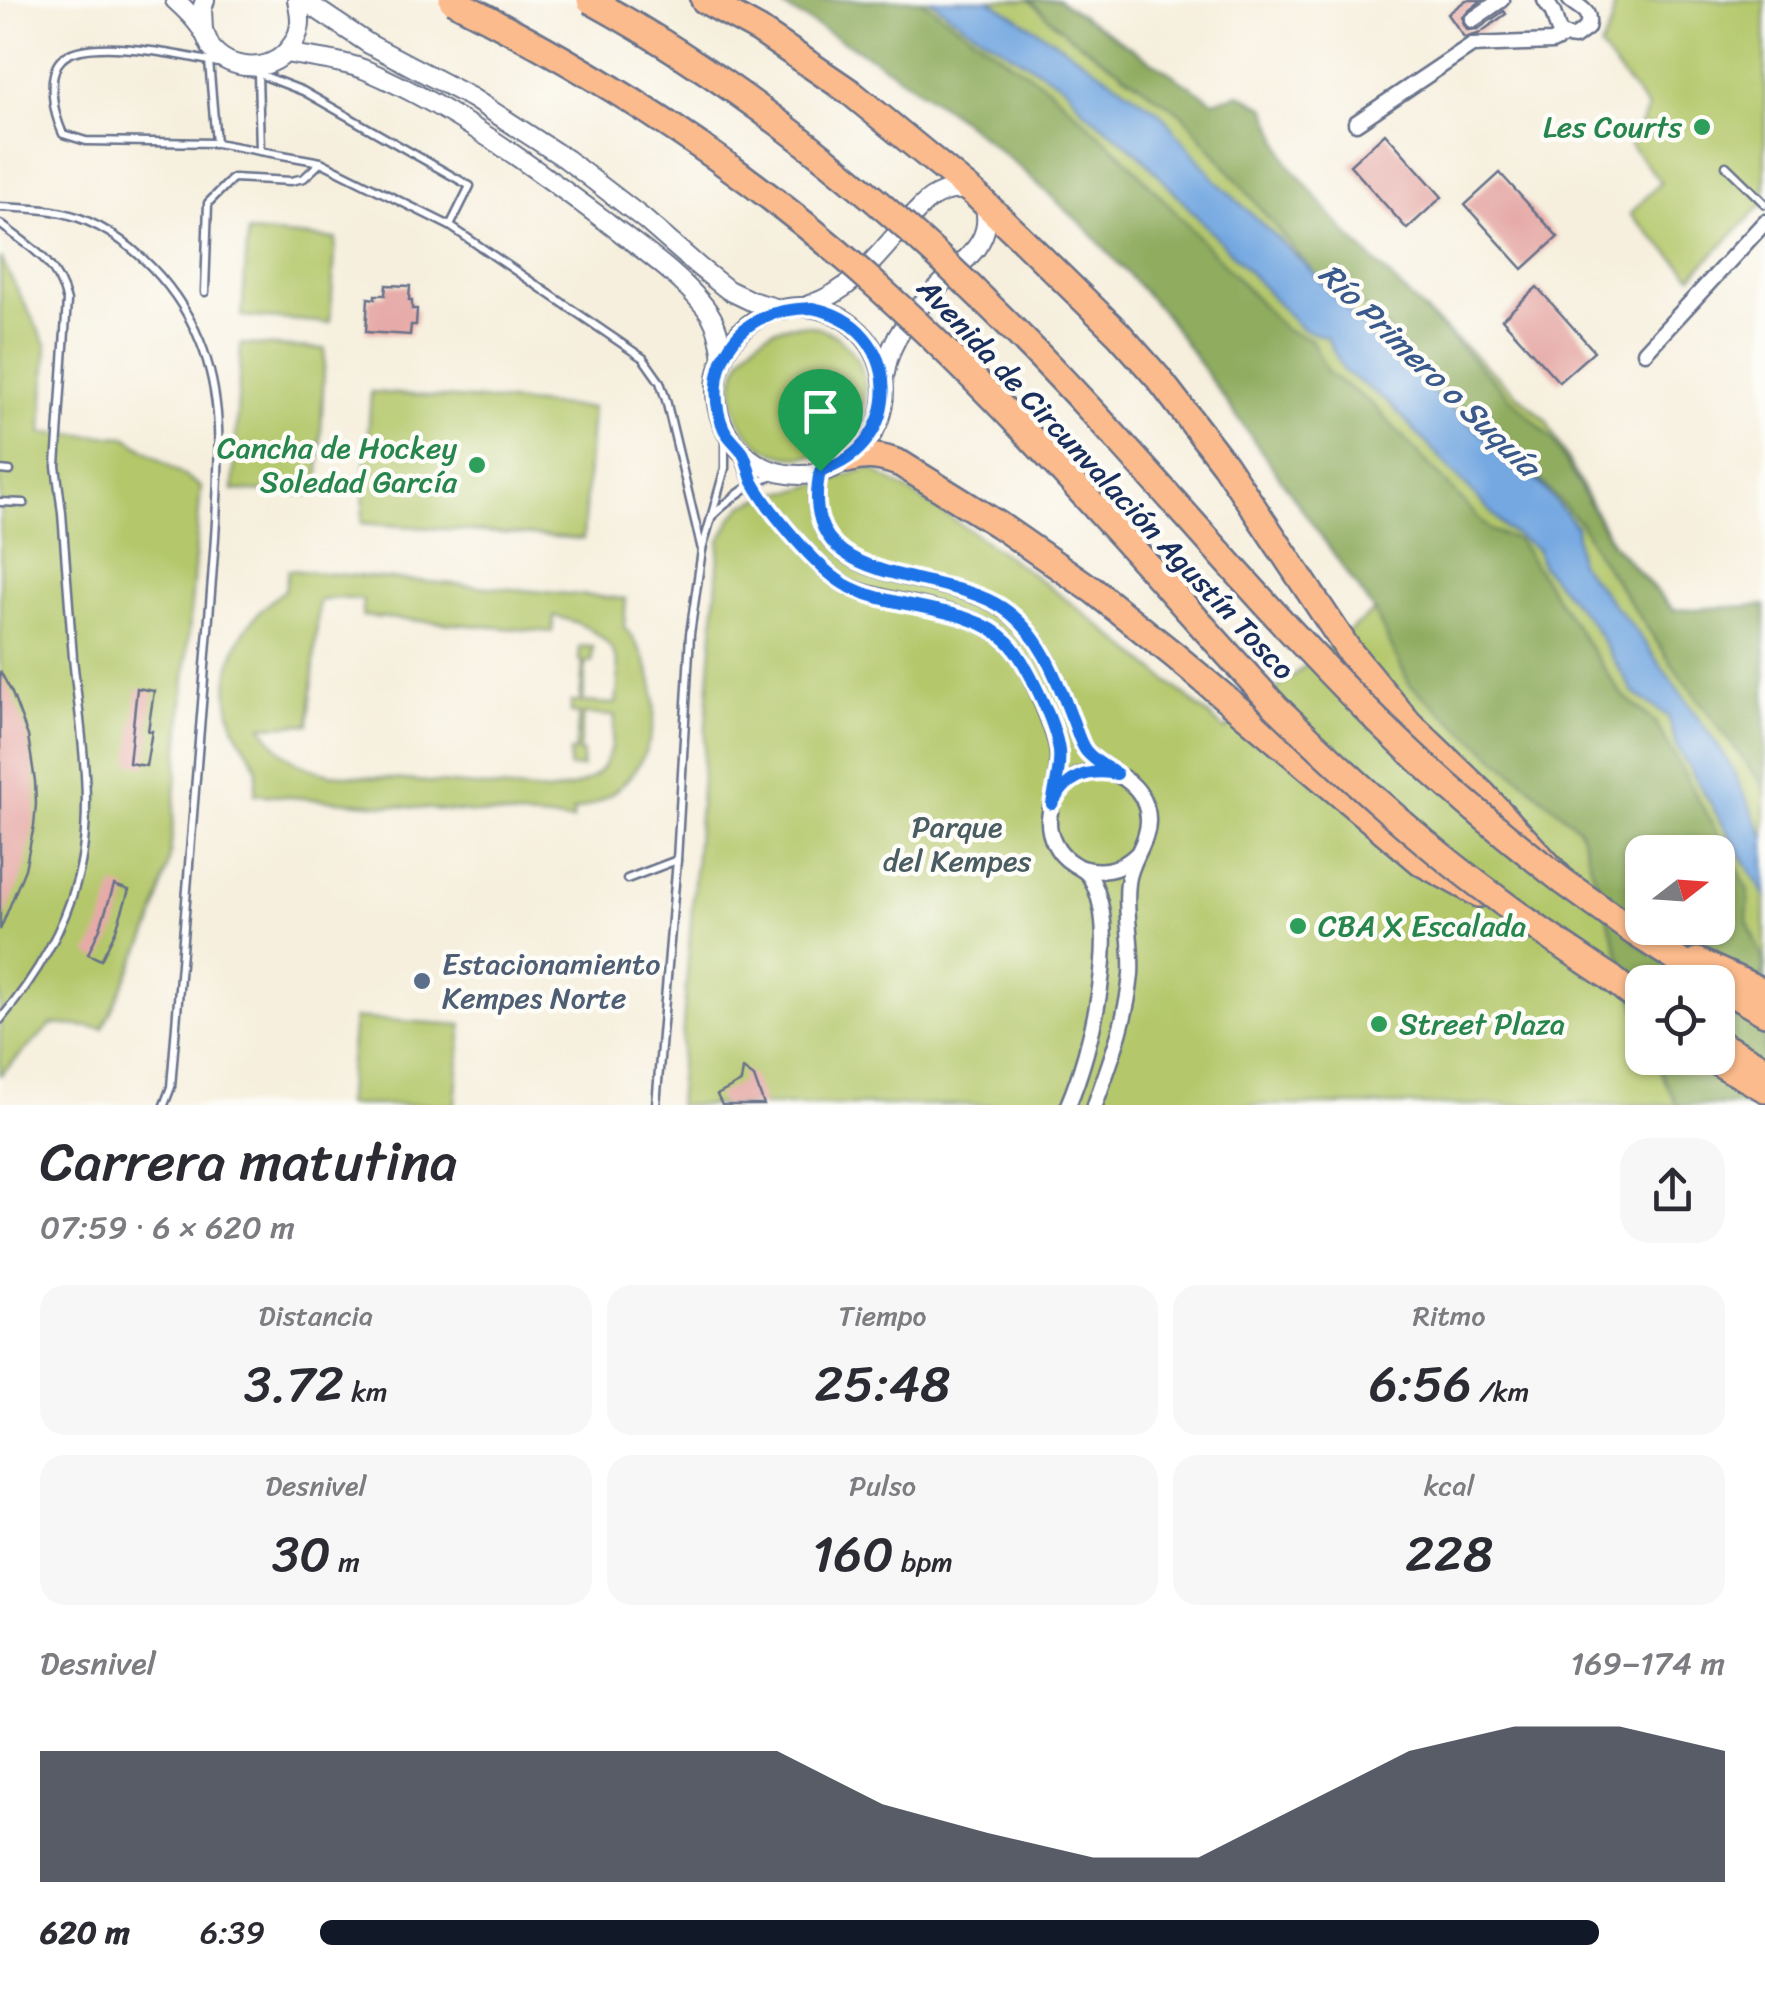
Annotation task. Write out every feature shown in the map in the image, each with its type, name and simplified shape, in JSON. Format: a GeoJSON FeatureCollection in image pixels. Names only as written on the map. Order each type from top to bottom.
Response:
{"type":"FeatureCollection","features":[{"type":"Feature","properties":{"kind":"highway","name":"Avenida de Circunvalación Agustín Tosco"},"geometry":{"type":"LineString","coordinates":[[452,0],[547,48],[647,109],[751,182],[835,250],[932,338],[1020,426],[1287,718],[1464,873],[1625,988]]}},
{"type":"Feature","properties":{"kind":"highway","name":"Avenida de Circunvalación Agustín Tosco"},"geometry":{"type":"LineString","coordinates":[[590,0],[749,102],[924,243],[1046,362],[1384,728],[1466,803],[1625,927]]}},
{"type":"Feature","properties":{"kind":"highway"},"geometry":{"type":"LineString","coordinates":[[704,0],[786,48],[871,109],[977,196],[1119,334],[1206,439],[1318,608],[1380,690],[1564,882]]}},
{"type":"Feature","properties":{"kind":"highway"},"geometry":{"type":"LineString","coordinates":[[848,460],[874,456],[900,464],[1057,564],[1130,619],[1422,863],[1528,920]]}},
{"type":"Feature","properties":{"kind":"highway","name":"Avenida de Circunvalación Agustín Tosco"},"geometry":{"type":"LineString","coordinates":[[1653,945],[1685,965]]}},
{"type":"Feature","properties":{"kind":"highway"},"geometry":{"type":"LineString","coordinates":[[1660,945],[1765,992]]}},
{"type":"Feature","properties":{"kind":"highway","name":"Avenida de Circunvalación Agustín Tosco"},"geometry":{"type":"LineString","coordinates":[[1735,996],[1765,1013]]}},
{"type":"Feature","properties":{"kind":"highway"},"geometry":{"type":"LineString","coordinates":[[1735,1052],[1765,1069]]}},
{"type":"Feature","properties":{"kind":"highway"},"geometry":{"type":"LineString","coordinates":[[1735,1072],[1765,1089]]}},
{"type":"Feature","properties":{"kind":"street"},"geometry":{"type":"LineString","coordinates":[[175,0],[203,30],[212,48],[228,62],[248,67],[268,64],[286,53],[302,26],[300,0]]}},
{"type":"Feature","properties":{"kind":"street"},"geometry":{"type":"LineString","coordinates":[[203,30],[202,9],[206,0]]}},
{"type":"Feature","properties":{"kind":"street"},"geometry":{"type":"LineString","coordinates":[[300,0],[369,44],[472,98],[566,160],[644,218],[728,290],[751,301],[840,316],[860,331],[875,352],[884,384]]}},
{"type":"Feature","properties":{"kind":"street"},"geometry":{"type":"LineString","coordinates":[[1472,20],[1500,0]]}},
{"type":"Feature","properties":{"kind":"street"},"geometry":{"type":"LineString","coordinates":[[1545,0],[1555,16],[1556,28],[1564,36]]}},
{"type":"Feature","properties":{"kind":"street"},"geometry":{"type":"LineString","coordinates":[[1356,123],[1472,46],[1552,42],[1564,36],[1580,36],[1588,28],[1587,12],[1570,0]]}},
{"type":"Feature","properties":{"kind":"street"},"geometry":{"type":"LineString","coordinates":[[286,53],[365,69],[452,115],[550,180],[692,293],[712,318],[723,357]]}},
{"type":"Feature","properties":{"kind":"street"},"geometry":{"type":"LineString","coordinates":[[950,189],[977,196],[986,213],[980,242],[921,305],[897,338],[886,362],[881,412],[860,449],[848,460],[820,471],[785,473],[770,470],[743,453],[725,431],[716,396],[723,357],[732,342],[756,320],[830,298],[854,280],[930,198],[950,189]]}},
{"type":"Feature","properties":{"kind":"street"},"geometry":{"type":"LineString","coordinates":[[1646,352],[1765,222]]}},
{"type":"Feature","properties":{"kind":"street"},"geometry":{"type":"LineString","coordinates":[[743,453],[754,482],[770,506],[819,565],[845,584],[866,593],[984,626],[1006,640],[1017,653],[1036,688],[1057,741],[1059,768],[1049,816],[1053,842],[1069,862],[1090,878],[1100,905],[1102,962],[1092,1034],[1068,1105]]}},
{"type":"Feature","properties":{"kind":"street"},"geometry":{"type":"LineString","coordinates":[[820,471],[814,496],[818,518],[828,537],[866,566],[974,594],[1010,614],[1036,642],[1052,669],[1087,752],[1138,790],[1145,802],[1148,829],[1128,881],[1131,974],[1122,1029],[1094,1105]]}},
{"type":"Feature","properties":{"kind":"street"},"geometry":{"type":"LineString","coordinates":[[1052,804],[1067,782],[1078,776],[1091,772],[1117,774]]}},
{"type":"Feature","properties":{"kind":"street"},"geometry":{"type":"LineString","coordinates":[[1080,868],[1112,870],[1137,853]]}},
{"type":"Feature","properties":{"kind":"lane"},"geometry":{"type":"LineString","coordinates":[[450,226],[470,186],[303,91],[258,73],[183,55],[116,48],[81,50],[63,58],[56,69],[52,84],[55,118],[63,134],[75,139],[216,142],[321,162],[450,226],[642,358],[660,382],[666,400],[702,550]]}},
{"type":"Feature","properties":{"kind":"lane"},"geometry":{"type":"LineString","coordinates":[[209,61],[216,142]]}},
{"type":"Feature","properties":{"kind":"lane"},"geometry":{"type":"LineString","coordinates":[[258,73],[260,150]]}},
{"type":"Feature","properties":{"kind":"lane"},"geometry":{"type":"LineString","coordinates":[[205,292],[208,203],[234,178],[291,182],[304,178],[321,162]]}},
{"type":"Feature","properties":{"kind":"lane"},"geometry":{"type":"LineString","coordinates":[[1726,166],[1765,204]]}},
{"type":"Feature","properties":{"kind":"lane"},"geometry":{"type":"LineString","coordinates":[[0,206],[54,211],[78,218],[133,250],[180,302],[201,343],[215,389],[219,453],[213,572],[171,1088],[164,1105]]}},
{"type":"Feature","properties":{"kind":"lane"},"geometry":{"type":"LineString","coordinates":[[0,224],[53,268],[67,301],[56,466],[86,802],[78,877],[64,916],[45,958],[0,1020]]}},
{"type":"Feature","properties":{"kind":"lane"},"geometry":{"type":"LineString","coordinates":[[656,1105],[677,860],[690,634],[702,550],[724,468],[725,431]]}},
{"type":"Feature","properties":{"kind":"lane"},"geometry":{"type":"LineString","coordinates":[[0,470],[10,470]]}},
{"type":"Feature","properties":{"kind":"lane"},"geometry":{"type":"LineString","coordinates":[[710,518],[740,490],[785,473]]}},
{"type":"Feature","properties":{"kind":"lane"},"geometry":{"type":"LineString","coordinates":[[0,502],[24,504]]}},
{"type":"Feature","properties":{"kind":"lane"},"geometry":{"type":"LineString","coordinates":[[627,880],[677,860]]}},
{"type":"Feature","properties":{"kind":"green space","name":"Parque del Kempes"},"geometry":{"type":"Polygon","coordinates":[[[772,0],[930,0],[1065,86],[1084,110],[1139,154],[1301,328],[1327,337],[1344,371],[1388,402],[1506,528],[1537,549],[1542,566],[1592,623],[1634,693],[1668,716],[1677,747],[1729,835],[1625,835],[1625,945],[1735,945],[1735,845],[1765,895],[1765,1105],[677,1105],[720,540],[744,505],[777,492],[794,491],[870,468],[1054,590],[1225,730],[1374,611],[1166,316],[1085,227],[960,118],[874,59],[772,0]]]}},
{"type":"Feature","properties":{"kind":"green space"},"geometry":{"type":"Polygon","coordinates":[[[772,0],[920,0],[1049,88],[1123,156],[1285,330],[1311,339],[1328,373],[1372,404],[1490,530],[1518,540],[1621,694],[1655,722],[1718,835],[1625,835],[1625,945],[1735,945],[1735,865],[1749,890],[1747,921],[1763,960],[1765,1105],[1677,1105],[1662,1075],[1735,1075],[1735,965],[1625,965],[1625,973],[1579,828],[1410,685],[1374,611],[1166,316],[1085,227],[960,118],[874,59],[772,0]]]}},
{"type":"Feature","properties":{"kind":"green space"},"geometry":{"type":"Polygon","coordinates":[[[989,0],[1055,0],[1133,49],[1546,420],[1613,544],[1674,610],[1765,671],[1765,838],[1727,759],[1639,635],[1578,562],[1576,526],[1541,485],[1383,349],[1313,272],[1218,183],[1159,112],[989,0]]]}},
{"type":"Feature","properties":{"kind":"green space"},"geometry":{"type":"Polygon","coordinates":[[[1029,0],[1058,0],[1213,101],[1240,94],[1266,108],[1288,163],[1346,233],[1553,440],[1612,544],[1673,610],[1765,605],[1765,788],[1674,667],[1581,524],[1518,457],[1414,363],[1381,319],[1313,272],[1183,115],[1068,35],[1029,0]]]}},
{"type":"Feature","properties":{"kind":"green space","name":"Les Courts"},"geometry":{"type":"Polygon","coordinates":[[[1615,0],[1765,0],[1765,202],[1692,276],[1630,214],[1661,182],[1630,145],[1648,109],[1600,48],[1611,26],[1615,0]]]}},
{"type":"Feature","properties":{"kind":"green space"},"geometry":{"type":"Polygon","coordinates":[[[248,232],[336,239],[330,323],[242,316],[248,232]]]}},
{"type":"Feature","properties":{"kind":"green space"},"geometry":{"type":"Polygon","coordinates":[[[0,257],[47,346],[42,433],[126,437],[201,487],[170,857],[152,925],[103,1028],[52,1024],[0,1075],[0,257]]]}},
{"type":"Feature","properties":{"kind":"green space"},"geometry":{"type":"Polygon","coordinates":[[[799,325],[824,330],[846,344],[860,366],[865,391],[860,416],[846,438],[824,452],[799,457],[774,452],[752,438],[738,416],[733,391],[738,366],[752,344],[774,330],[799,325]]]}},
{"type":"Feature","properties":{"kind":"green space"},"geometry":{"type":"Polygon","coordinates":[[[241,344],[325,349],[318,495],[233,490],[241,344]]]}},
{"type":"Feature","properties":{"kind":"green space","name":"Cancha de Hockey Soledad García"},"geometry":{"type":"Polygon","coordinates":[[[371,392],[592,408],[583,539],[362,523],[371,392]]]}},
{"type":"Feature","properties":{"kind":"green space"},"geometry":{"type":"Polygon","coordinates":[[[288,570],[626,599],[624,627],[639,648],[654,695],[649,742],[623,784],[602,800],[573,812],[573,821],[255,794],[256,765],[237,733],[229,708],[229,669],[243,633],[285,590],[288,570]],[[363,600],[319,601],[309,724],[262,726],[291,759],[331,774],[548,792],[581,784],[600,770],[610,748],[615,716],[583,714],[579,752],[583,753],[582,768],[569,767],[570,752],[575,752],[579,714],[571,713],[571,702],[580,702],[580,646],[593,647],[592,662],[586,662],[583,702],[616,704],[616,659],[596,633],[554,616],[552,632],[362,616],[363,600]]]}},
{"type":"Feature","properties":{"kind":"green space"},"geometry":{"type":"Polygon","coordinates":[[[354,1018],[462,1025],[455,1105],[346,1105],[354,1018]]]}},
{"type":"Feature","properties":{"kind":"water"},"geometry":{"type":"Polygon","coordinates":[[[930,0],[989,0],[1159,112],[1218,183],[1313,272],[1383,349],[1541,485],[1576,526],[1578,562],[1639,635],[1727,759],[1765,838],[1765,895],[1735,845],[1735,835],[1729,835],[1677,747],[1668,716],[1634,693],[1592,623],[1542,566],[1537,549],[1506,528],[1388,402],[1344,371],[1327,338],[1301,328],[1139,154],[1084,110],[1065,86],[930,0]]]}},
{"type":"Feature","properties":{"kind":"building"},"geometry":{"type":"Polygon","coordinates":[[[1466,0],[1482,0],[1462,16],[1468,30],[1478,29],[1504,11],[1506,14],[1478,34],[1464,37],[1448,14],[1466,0]]]}},
{"type":"Feature","properties":{"kind":"building"},"geometry":{"type":"Polygon","coordinates":[[[1385,133],[1442,197],[1407,229],[1350,165],[1385,133]]]}},
{"type":"Feature","properties":{"kind":"building"},"geometry":{"type":"Polygon","coordinates":[[[1500,173],[1558,237],[1523,269],[1465,205],[1500,173]]]}},
{"type":"Feature","properties":{"kind":"building"},"geometry":{"type":"Polygon","coordinates":[[[386,285],[410,286],[409,300],[412,309],[417,309],[416,325],[411,325],[410,335],[366,332],[368,298],[385,295],[386,285]]]}},
{"type":"Feature","properties":{"kind":"building"},"geometry":{"type":"Polygon","coordinates":[[[1537,287],[1594,351],[1559,382],[1502,319],[1537,287]]]}},
{"type":"Feature","properties":{"kind":"building"},"geometry":{"type":"Polygon","coordinates":[[[0,671],[28,736],[36,804],[25,869],[0,930],[0,671]]]}},
{"type":"Feature","properties":{"kind":"building"},"geometry":{"type":"Polygon","coordinates":[[[137,688],[154,691],[146,766],[129,763],[137,688]]]}},
{"type":"Feature","properties":{"kind":"building"},"geometry":{"type":"Polygon","coordinates":[[[114,885],[129,890],[101,960],[88,954],[114,885]]]}},
{"type":"Feature","properties":{"kind":"building"},"geometry":{"type":"Polygon","coordinates":[[[743,1069],[754,1077],[764,1105],[722,1105],[717,1095],[741,1082],[743,1069]]]}},
{"type":"Feature","properties":{"kind":"place","name":"Les Courts"},"geometry":{"type":"Point","coordinates":[1702,127]}},
{"type":"Feature","properties":{"kind":"place","name":"Cancha de Hockey Soledad García"},"geometry":{"type":"Point","coordinates":[477,465]}},
{"type":"Feature","properties":{"kind":"place","name":"CBA X Escalada"},"geometry":{"type":"Point","coordinates":[1298,926]}},
{"type":"Feature","properties":{"kind":"place","name":"Estacionamiento Kempes Norte"},"geometry":{"type":"Point","coordinates":[422,981]}},
{"type":"Feature","properties":{"kind":"place","name":"Street Plaza"},"geometry":{"type":"Point","coordinates":[1379,1024]}},
{"type":"Feature","properties":{"kind":"route"},"geometry":{"type":"LineString","coordinates":[[812,308],[840,316],[869,342],[880,366],[883,398],[875,428],[848,460],[820,471],[814,496],[818,518],[828,537],[866,566],[974,594],[993,602],[1020,622],[1052,669],[1087,752],[1117,774],[1091,772],[1078,776],[1067,782],[1052,804],[1059,768],[1057,741],[1036,688],[1006,640],[984,626],[845,584],[819,565],[770,506],[754,482],[743,453],[725,431],[716,396],[723,357],[732,342],[768,314],[812,308]]}},
{"type":"Feature","properties":{"kind":"water label","name":"Río Primero o Suquía"},"geometry":{"type":"Point","coordinates":[1429,370]}}]}
